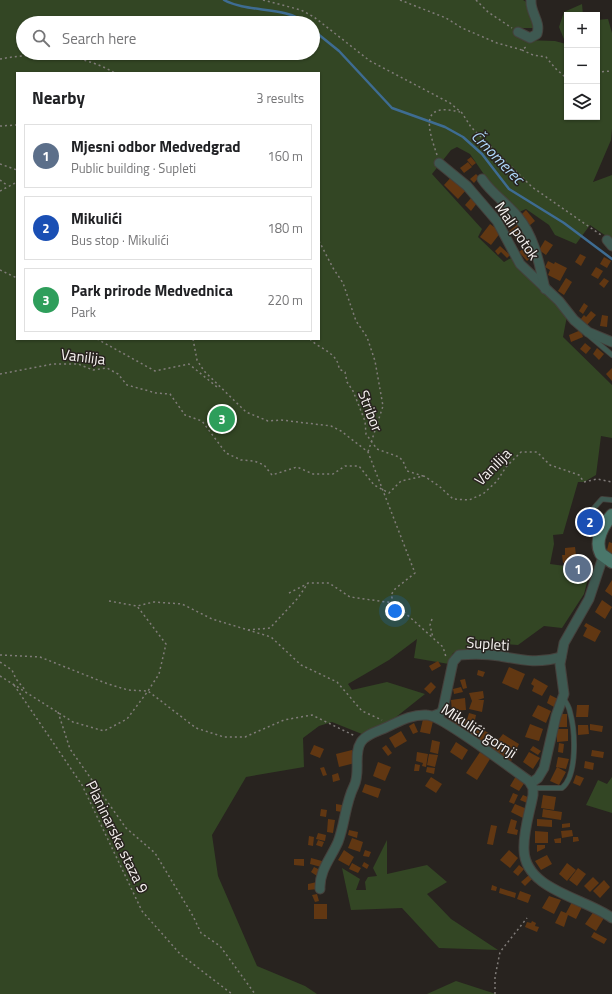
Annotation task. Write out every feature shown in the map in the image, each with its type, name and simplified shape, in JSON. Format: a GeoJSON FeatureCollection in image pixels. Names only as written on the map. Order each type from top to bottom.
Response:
{"type":"FeatureCollection","features":[{"type":"Feature","properties":{"kind":"street"},"geometry":{"type":"LineString","coordinates":[[518,32],[530,38],[537,34],[539,29],[538,23],[531,5],[531,0]]}},
{"type":"Feature","properties":{"kind":"street","name":"Mali potok"},"geometry":{"type":"LineString","coordinates":[[439,163],[468,186],[497,221],[520,264],[559,301],[583,329],[612,342]]}},
{"type":"Feature","properties":{"kind":"street","name":"Mali potok"},"geometry":{"type":"LineString","coordinates":[[482,179],[489,190],[517,216],[530,235],[545,289]]}},
{"type":"Feature","properties":{"kind":"street"},"geometry":{"type":"LineString","coordinates":[[612,515],[602,530],[598,548],[608,559],[564,643],[561,657],[563,698],[556,716],[544,768],[532,786],[524,850],[530,868],[537,878],[546,885],[594,906],[612,918]]}},
{"type":"Feature","properties":{"kind":"street","name":"Supleti"},"geometry":{"type":"LineString","coordinates":[[433,716],[441,713],[443,709],[455,658],[464,655],[499,656],[522,661],[544,661],[561,657]]}},
{"type":"Feature","properties":{"kind":"street","name":"Mikulići gornji"},"geometry":{"type":"LineString","coordinates":[[363,740],[415,715],[433,716],[532,786]]}},
{"type":"Feature","properties":{"kind":"street"},"geometry":{"type":"LineString","coordinates":[[320,889],[322,872],[338,841],[347,801],[356,781],[358,749],[363,740]]}},
{"type":"Feature","properties":{"kind":"lane"},"geometry":{"type":"LineString","coordinates":[[583,329],[590,338],[612,355]]}},
{"type":"Feature","properties":{"kind":"lane"},"geometry":{"type":"LineString","coordinates":[[602,530],[594,521],[594,508],[602,499],[612,500]]}},
{"type":"Feature","properties":{"kind":"lane"},"geometry":{"type":"LineString","coordinates":[[532,786],[562,788],[568,780],[573,760],[574,746],[570,711],[563,698]]}},
{"type":"Feature","properties":{"kind":"path"},"geometry":{"type":"LineString","coordinates":[[263,0],[294,7],[312,16]]}},
{"type":"Feature","properties":{"kind":"path"},"geometry":{"type":"LineString","coordinates":[[400,0],[446,18],[462,28],[497,43],[522,50],[533,55],[546,57],[554,68],[564,76]]}},
{"type":"Feature","properties":{"kind":"path"},"geometry":{"type":"LineString","coordinates":[[476,0],[488,12],[518,32]]}},
{"type":"Feature","properties":{"kind":"path"},"geometry":{"type":"LineString","coordinates":[[320,22],[370,61],[450,103],[462,113],[471,127],[532,187],[610,243]]}},
{"type":"Feature","properties":{"kind":"path"},"geometry":{"type":"LineString","coordinates":[[522,50],[528,46],[530,38]]}},
{"type":"Feature","properties":{"kind":"path"},"geometry":{"type":"LineString","coordinates":[[0,59],[16,58]]}},
{"type":"Feature","properties":{"kind":"path"},"geometry":{"type":"LineString","coordinates":[[83,60],[113,72]]}},
{"type":"Feature","properties":{"kind":"path"},"geometry":{"type":"LineString","coordinates":[[600,72],[612,71]]}},
{"type":"Feature","properties":{"kind":"path"},"geometry":{"type":"LineString","coordinates":[[439,163],[430,133],[431,116],[442,109],[462,113]]}},
{"type":"Feature","properties":{"kind":"path"},"geometry":{"type":"LineString","coordinates":[[0,126],[16,126]]}},
{"type":"Feature","properties":{"kind":"path"},"geometry":{"type":"LineString","coordinates":[[0,164],[16,170]]}},
{"type":"Feature","properties":{"kind":"path"},"geometry":{"type":"LineString","coordinates":[[0,180],[8,186]]}},
{"type":"Feature","properties":{"kind":"path"},"geometry":{"type":"LineString","coordinates":[[0,191],[16,182]]}},
{"type":"Feature","properties":{"kind":"path"},"geometry":{"type":"LineString","coordinates":[[320,244],[343,283],[356,321],[367,337],[376,361],[383,406],[368,452]]}},
{"type":"Feature","properties":{"kind":"path"},"geometry":{"type":"LineString","coordinates":[[0,270],[16,278]]}},
{"type":"Feature","properties":{"kind":"path"},"geometry":{"type":"LineString","coordinates":[[100,340],[155,371],[189,364],[224,392]]}},
{"type":"Feature","properties":{"kind":"path"},"geometry":{"type":"LineString","coordinates":[[194,340],[197,360],[204,372],[246,412],[268,421],[282,420],[331,426],[341,431],[368,452],[415,573],[395,589],[391,595],[394,603],[433,640],[443,647],[447,660],[453,662]]}},
{"type":"Feature","properties":{"kind":"path","name":"Stribor"},"geometry":{"type":"LineString","coordinates":[[311,340],[315,345],[328,350],[339,365],[339,369],[345,372],[347,382],[353,391],[365,421],[366,434],[377,449],[399,457],[403,461],[407,471],[424,476]]}},
{"type":"Feature","properties":{"kind":"path","name":"Vanilija"},"geometry":{"type":"LineString","coordinates":[[0,374],[53,364],[78,364],[93,370],[107,368],[118,374],[126,385],[156,393],[170,394],[185,415],[202,421],[226,453],[240,460],[254,461],[264,465],[272,475],[297,467],[313,474],[333,474],[345,466],[359,466],[374,485],[382,489]]}},
{"type":"Feature","properties":{"kind":"path","name":"Vanilija"},"geometry":{"type":"LineString","coordinates":[[424,476],[439,486],[453,499],[469,500],[483,494],[497,481],[506,467],[521,452],[537,452],[550,465],[579,475],[584,482],[598,479],[612,482]]}},
{"type":"Feature","properties":{"kind":"path"},"geometry":{"type":"LineString","coordinates":[[382,489],[390,493],[401,481],[424,476]]}},
{"type":"Feature","properties":{"kind":"path"},"geometry":{"type":"LineString","coordinates":[[289,593],[308,583],[329,583],[350,597],[394,603]]}},
{"type":"Feature","properties":{"kind":"path"},"geometry":{"type":"LineString","coordinates":[[247,630],[270,628],[298,598],[308,583]]}},
{"type":"Feature","properties":{"kind":"path"},"geometry":{"type":"LineString","coordinates":[[109,601],[137,606],[154,602],[182,604],[212,619],[271,637],[301,665],[337,682],[362,711],[386,721],[390,726]]}},
{"type":"Feature","properties":{"kind":"path"},"geometry":{"type":"LineString","coordinates":[[14,684],[73,722],[104,732],[127,719],[159,674],[166,644],[137,606]]}},
{"type":"Feature","properties":{"kind":"path"},"geometry":{"type":"LineString","coordinates":[[432,619],[430,625],[433,640]]}},
{"type":"Feature","properties":{"kind":"path"},"geometry":{"type":"LineString","coordinates":[[0,655],[40,657],[108,684],[128,690],[148,691],[196,728],[224,737],[245,737],[284,720],[312,715],[363,740]]}},
{"type":"Feature","properties":{"kind":"path"},"geometry":{"type":"LineString","coordinates":[[0,662],[12,670],[16,679],[28,693]]}},
{"type":"Feature","properties":{"kind":"path","name":"Planinarska staza 9"},"geometry":{"type":"LineString","coordinates":[[0,676],[14,684],[82,785],[142,911],[180,954],[232,994]]}},
{"type":"Feature","properties":{"kind":"path"},"geometry":{"type":"LineString","coordinates":[[58,712],[70,749],[126,828],[155,853],[193,916],[201,933],[220,946],[255,994]]}},
{"type":"Feature","properties":{"kind":"path"},"geometry":{"type":"LineString","coordinates":[[495,994],[495,977],[500,952],[527,918]]}},
{"type":"Feature","properties":{"kind":"green space"},"geometry":{"type":"Polygon","coordinates":[[[0,0],[523,0],[528,3],[536,28],[521,28],[524,40],[555,41],[564,43],[564,120],[600,120],[600,20],[608,19],[612,33],[611,140],[593,182],[612,175],[612,240],[590,225],[576,244],[555,235],[549,225],[526,209],[519,212],[492,186],[470,154],[457,147],[451,150],[432,174],[482,229],[478,237],[504,262],[511,258],[567,316],[563,337],[612,385],[612,438],[601,436],[596,475],[584,482],[578,482],[563,534],[553,535],[554,544],[550,564],[565,566],[568,577],[588,578],[584,594],[562,628],[544,626],[518,645],[491,643],[453,653],[449,664],[414,658],[417,639],[389,660],[348,684],[352,690],[387,682],[425,694],[381,729],[362,734],[332,722],[319,726],[303,738],[304,767],[246,777],[212,835],[218,876],[257,966],[305,986],[317,994],[0,994],[0,0]]]}},
{"type":"Feature","properties":{"kind":"green space"},"geometry":{"type":"Polygon","coordinates":[[[582,4],[583,12],[564,12],[582,4]]]}},
{"type":"Feature","properties":{"kind":"green space"},"geometry":{"type":"Polygon","coordinates":[[[564,12],[564,39],[559,27],[564,12]]]}},
{"type":"Feature","properties":{"kind":"green space"},"geometry":{"type":"Polygon","coordinates":[[[612,777],[612,813],[586,805],[598,780],[607,784],[612,777]]]}},
{"type":"Feature","properties":{"kind":"green space"},"geometry":{"type":"Polygon","coordinates":[[[387,840],[387,874],[427,865],[447,882],[427,894],[451,919],[498,950],[439,948],[402,908],[351,910],[342,868],[360,879],[356,890],[366,890],[365,882],[368,877],[377,876],[373,868],[387,840]]]}},
{"type":"Feature","properties":{"kind":"green space"},"geometry":{"type":"Polygon","coordinates":[[[456,981],[496,994],[427,994],[456,981]]]}},
{"type":"Feature","properties":{"kind":"building"},"geometry":{"type":"Polygon","coordinates":[[[471,157],[476,163],[472,166],[467,160],[471,157]]]}},
{"type":"Feature","properties":{"kind":"building"},"geometry":{"type":"Polygon","coordinates":[[[468,162],[472,167],[464,173],[460,168],[468,162]]]}},
{"type":"Feature","properties":{"kind":"building"},"geometry":{"type":"Polygon","coordinates":[[[476,174],[479,177],[474,183],[470,179],[476,174]]]}},
{"type":"Feature","properties":{"kind":"building"},"geometry":{"type":"Polygon","coordinates":[[[453,175],[467,189],[458,199],[444,185],[453,175]]]}},
{"type":"Feature","properties":{"kind":"building"},"geometry":{"type":"Polygon","coordinates":[[[471,198],[477,203],[471,211],[465,205],[471,198]]]}},
{"type":"Feature","properties":{"kind":"building"},"geometry":{"type":"Polygon","coordinates":[[[526,210],[535,221],[529,226],[520,216],[526,210]]]}},
{"type":"Feature","properties":{"kind":"building"},"geometry":{"type":"Polygon","coordinates":[[[490,224],[501,232],[491,245],[480,237],[490,224]]]}},
{"type":"Feature","properties":{"kind":"building"},"geometry":{"type":"Polygon","coordinates":[[[518,224],[524,231],[516,239],[509,231],[518,224]]]}},
{"type":"Feature","properties":{"kind":"building"},"geometry":{"type":"Polygon","coordinates":[[[545,240],[553,245],[546,255],[539,250],[545,240]]]}},
{"type":"Feature","properties":{"kind":"building"},"geometry":{"type":"Polygon","coordinates":[[[527,245],[535,254],[527,261],[519,252],[527,245]]]}},
{"type":"Feature","properties":{"kind":"building"},"geometry":{"type":"Polygon","coordinates":[[[500,246],[510,255],[507,258],[501,252],[498,255],[495,251],[500,246]]]}},
{"type":"Feature","properties":{"kind":"building"},"geometry":{"type":"Polygon","coordinates":[[[580,254],[586,257],[581,266],[575,262],[580,254]]]}},
{"type":"Feature","properties":{"kind":"building"},"geometry":{"type":"Polygon","coordinates":[[[604,257],[611,261],[607,268],[600,264],[604,257]]]}},
{"type":"Feature","properties":{"kind":"building"},"geometry":{"type":"Polygon","coordinates":[[[548,261],[554,264],[555,262],[567,268],[560,281],[548,275],[550,270],[545,267],[548,261]]]}},
{"type":"Feature","properties":{"kind":"building"},"geometry":{"type":"Polygon","coordinates":[[[596,267],[603,271],[598,279],[591,275],[596,267]]]}},
{"type":"Feature","properties":{"kind":"building"},"geometry":{"type":"Polygon","coordinates":[[[566,278],[572,282],[564,295],[558,291],[566,278]]]}},
{"type":"Feature","properties":{"kind":"building"},"geometry":{"type":"Polygon","coordinates":[[[604,278],[609,281],[604,288],[599,284],[604,278]]]}},
{"type":"Feature","properties":{"kind":"building"},"geometry":{"type":"Polygon","coordinates":[[[584,303],[588,306],[583,314],[579,311],[584,303]]]}},
{"type":"Feature","properties":{"kind":"building"},"geometry":{"type":"Polygon","coordinates":[[[591,311],[596,315],[587,325],[580,320],[584,315],[586,317],[591,311]]]}},
{"type":"Feature","properties":{"kind":"building"},"geometry":{"type":"Polygon","coordinates":[[[602,315],[608,316],[607,327],[600,326],[602,315]]]}},
{"type":"Feature","properties":{"kind":"building"},"geometry":{"type":"Polygon","coordinates":[[[581,330],[583,337],[571,342],[569,335],[581,330]]]}},
{"type":"Feature","properties":{"kind":"building"},"geometry":{"type":"Polygon","coordinates":[[[585,343],[591,348],[586,354],[580,349],[585,343]]]}},
{"type":"Feature","properties":{"kind":"building"},"geometry":{"type":"Polygon","coordinates":[[[597,348],[604,354],[599,360],[593,354],[597,348]]]}},
{"type":"Feature","properties":{"kind":"building"},"geometry":{"type":"Polygon","coordinates":[[[612,368],[612,381],[606,374],[612,368]]]}},
{"type":"Feature","properties":{"kind":"building"},"geometry":{"type":"Polygon","coordinates":[[[609,542],[612,543],[612,555],[606,554],[609,542]]]}},
{"type":"Feature","properties":{"kind":"building"},"geometry":{"type":"Polygon","coordinates":[[[575,547],[576,555],[583,555],[584,571],[569,572],[568,562],[563,563],[562,555],[565,555],[565,548],[575,547]]]}},
{"type":"Feature","properties":{"kind":"building"},"geometry":{"type":"Polygon","coordinates":[[[612,580],[612,596],[605,591],[612,580]]]}},
{"type":"Feature","properties":{"kind":"building"},"geometry":{"type":"Polygon","coordinates":[[[602,600],[612,607],[605,619],[595,612],[602,600]]]}},
{"type":"Feature","properties":{"kind":"building"},"geometry":{"type":"Polygon","coordinates":[[[586,623],[601,631],[595,642],[583,636],[587,628],[584,626],[586,623]]]}},
{"type":"Feature","properties":{"kind":"building"},"geometry":{"type":"Polygon","coordinates":[[[438,661],[441,666],[432,671],[429,666],[438,661]]]}},
{"type":"Feature","properties":{"kind":"building"},"geometry":{"type":"Polygon","coordinates":[[[509,667],[525,674],[518,690],[502,683],[509,667]]]}},
{"type":"Feature","properties":{"kind":"building"},"geometry":{"type":"Polygon","coordinates":[[[478,670],[485,672],[483,677],[477,675],[478,670]]]}},
{"type":"Feature","properties":{"kind":"building"},"geometry":{"type":"Polygon","coordinates":[[[534,678],[548,686],[542,696],[532,691],[534,686],[531,684],[534,678]]]}},
{"type":"Feature","properties":{"kind":"building"},"geometry":{"type":"Polygon","coordinates":[[[465,679],[467,688],[463,689],[460,680],[465,679]]]}},
{"type":"Feature","properties":{"kind":"building"},"geometry":{"type":"Polygon","coordinates":[[[431,682],[436,687],[430,694],[424,689],[431,682]]]}},
{"type":"Feature","properties":{"kind":"building"},"geometry":{"type":"Polygon","coordinates":[[[461,687],[463,692],[454,694],[453,689],[461,687]]]}},
{"type":"Feature","properties":{"kind":"building"},"geometry":{"type":"Polygon","coordinates":[[[483,691],[484,698],[478,700],[484,700],[482,712],[469,709],[472,701],[469,693],[483,691]]]}},
{"type":"Feature","properties":{"kind":"building"},"geometry":{"type":"Polygon","coordinates":[[[550,695],[558,699],[554,707],[547,703],[550,695]]]}},
{"type":"Feature","properties":{"kind":"building"},"geometry":{"type":"Polygon","coordinates":[[[465,698],[466,710],[452,711],[451,700],[465,698]]]}},
{"type":"Feature","properties":{"kind":"building"},"geometry":{"type":"Polygon","coordinates":[[[538,705],[551,711],[546,723],[532,716],[538,705]]]}},
{"type":"Feature","properties":{"kind":"building"},"geometry":{"type":"Polygon","coordinates":[[[577,705],[589,705],[588,717],[576,717],[577,705]]]}},
{"type":"Feature","properties":{"kind":"building"},"geometry":{"type":"Polygon","coordinates":[[[451,712],[467,720],[469,713],[476,715],[474,725],[469,733],[447,720],[451,712]]]}},
{"type":"Feature","properties":{"kind":"building"},"geometry":{"type":"Polygon","coordinates":[[[559,714],[567,714],[567,727],[557,727],[559,714]]]}},
{"type":"Feature","properties":{"kind":"building"},"geometry":{"type":"Polygon","coordinates":[[[423,719],[433,721],[430,734],[420,732],[423,719]]]}},
{"type":"Feature","properties":{"kind":"building"},"geometry":{"type":"Polygon","coordinates":[[[414,723],[418,732],[413,734],[409,726],[414,723]]]}},
{"type":"Feature","properties":{"kind":"building"},"geometry":{"type":"Polygon","coordinates":[[[530,724],[543,729],[539,741],[525,737],[530,724]]]}},
{"type":"Feature","properties":{"kind":"building"},"geometry":{"type":"Polygon","coordinates":[[[590,724],[603,726],[602,732],[590,730],[590,724]]]}},
{"type":"Feature","properties":{"kind":"building"},"geometry":{"type":"Polygon","coordinates":[[[578,725],[588,725],[589,734],[578,735],[578,725]]]}},
{"type":"Feature","properties":{"kind":"building"},"geometry":{"type":"Polygon","coordinates":[[[478,727],[492,735],[486,745],[469,735],[473,729],[476,730],[478,727]]]}},
{"type":"Feature","properties":{"kind":"building"},"geometry":{"type":"Polygon","coordinates":[[[557,729],[568,729],[568,741],[557,742],[557,729]]]}},
{"type":"Feature","properties":{"kind":"building"},"geometry":{"type":"Polygon","coordinates":[[[401,731],[407,741],[395,748],[389,738],[401,731]]]}},
{"type":"Feature","properties":{"kind":"building"},"geometry":{"type":"Polygon","coordinates":[[[503,734],[519,744],[516,750],[518,751],[511,761],[491,748],[497,738],[499,739],[503,734]]]}},
{"type":"Feature","properties":{"kind":"building"},"geometry":{"type":"Polygon","coordinates":[[[432,740],[440,742],[438,754],[430,752],[432,740]]]}},
{"type":"Feature","properties":{"kind":"building"},"geometry":{"type":"Polygon","coordinates":[[[456,742],[468,750],[462,760],[450,752],[456,742]]]}},
{"type":"Feature","properties":{"kind":"building"},"geometry":{"type":"Polygon","coordinates":[[[559,743],[564,744],[563,753],[558,752],[559,743]]]}},
{"type":"Feature","properties":{"kind":"building"},"geometry":{"type":"Polygon","coordinates":[[[314,745],[324,749],[320,758],[310,754],[314,745]]]}},
{"type":"Feature","properties":{"kind":"building"},"geometry":{"type":"Polygon","coordinates":[[[386,745],[392,753],[388,756],[382,748],[386,745]]]}},
{"type":"Feature","properties":{"kind":"building"},"geometry":{"type":"Polygon","coordinates":[[[533,746],[541,751],[538,755],[530,750],[533,746]]]}},
{"type":"Feature","properties":{"kind":"building"},"geometry":{"type":"Polygon","coordinates":[[[352,750],[355,763],[339,767],[336,754],[352,750]]]}},
{"type":"Feature","properties":{"kind":"building"},"geometry":{"type":"Polygon","coordinates":[[[592,750],[604,752],[603,758],[591,756],[592,750]]]}},
{"type":"Feature","properties":{"kind":"building"},"geometry":{"type":"Polygon","coordinates":[[[417,752],[428,754],[426,767],[422,766],[423,763],[416,761],[417,752]]]}},
{"type":"Feature","properties":{"kind":"building"},"geometry":{"type":"Polygon","coordinates":[[[480,752],[490,759],[477,780],[466,773],[480,752]]]}},
{"type":"Feature","properties":{"kind":"building"},"geometry":{"type":"Polygon","coordinates":[[[529,752],[540,758],[533,769],[523,762],[529,752]]]}},
{"type":"Feature","properties":{"kind":"building"},"geometry":{"type":"Polygon","coordinates":[[[429,754],[438,755],[435,767],[427,765],[429,754]]]}},
{"type":"Feature","properties":{"kind":"building"},"geometry":{"type":"Polygon","coordinates":[[[558,757],[569,759],[566,769],[556,767],[558,757]]]}},
{"type":"Feature","properties":{"kind":"building"},"geometry":{"type":"Polygon","coordinates":[[[585,761],[594,763],[593,770],[584,768],[585,761]]]}},
{"type":"Feature","properties":{"kind":"building"},"geometry":{"type":"Polygon","coordinates":[[[378,762],[391,767],[385,781],[373,776],[378,762]]]}},
{"type":"Feature","properties":{"kind":"building"},"geometry":{"type":"Polygon","coordinates":[[[415,764],[420,765],[419,771],[414,771],[415,764]]]}},
{"type":"Feature","properties":{"kind":"building"},"geometry":{"type":"Polygon","coordinates":[[[324,767],[327,775],[323,776],[320,768],[324,767]]]}},
{"type":"Feature","properties":{"kind":"building"},"geometry":{"type":"Polygon","coordinates":[[[427,767],[435,768],[434,774],[426,772],[427,767]]]}},
{"type":"Feature","properties":{"kind":"building"},"geometry":{"type":"Polygon","coordinates":[[[557,767],[566,772],[559,785],[550,781],[557,767]]]}},
{"type":"Feature","properties":{"kind":"building"},"geometry":{"type":"Polygon","coordinates":[[[338,773],[340,780],[333,782],[332,775],[338,773]]]}},
{"type":"Feature","properties":{"kind":"building"},"geometry":{"type":"Polygon","coordinates":[[[576,775],[584,778],[580,786],[573,783],[576,775]]]}},
{"type":"Feature","properties":{"kind":"building"},"geometry":{"type":"Polygon","coordinates":[[[516,776],[525,782],[519,791],[510,786],[516,776]]]}},
{"type":"Feature","properties":{"kind":"building"},"geometry":{"type":"Polygon","coordinates":[[[431,777],[442,784],[436,793],[425,786],[431,777]]]}},
{"type":"Feature","properties":{"kind":"building"},"geometry":{"type":"Polygon","coordinates":[[[365,784],[381,789],[378,798],[362,792],[365,784]]]}},
{"type":"Feature","properties":{"kind":"building"},"geometry":{"type":"Polygon","coordinates":[[[513,793],[518,795],[514,804],[509,802],[513,793]]]}},
{"type":"Feature","properties":{"kind":"building"},"geometry":{"type":"Polygon","coordinates":[[[523,795],[530,798],[527,803],[520,800],[523,795]]]}},
{"type":"Feature","properties":{"kind":"building"},"geometry":{"type":"Polygon","coordinates":[[[543,795],[556,797],[554,810],[541,808],[543,795]]]}},
{"type":"Feature","properties":{"kind":"building"},"geometry":{"type":"Polygon","coordinates":[[[336,804],[342,805],[342,812],[336,811],[336,804]]]}},
{"type":"Feature","properties":{"kind":"building"},"geometry":{"type":"Polygon","coordinates":[[[515,804],[527,809],[523,818],[511,812],[515,804]]]}},
{"type":"Feature","properties":{"kind":"building"},"geometry":{"type":"Polygon","coordinates":[[[321,809],[327,810],[326,817],[320,816],[321,809]]]}},
{"type":"Feature","properties":{"kind":"building"},"geometry":{"type":"Polygon","coordinates":[[[543,809],[562,812],[561,820],[542,817],[543,809]]]}},
{"type":"Feature","properties":{"kind":"building"},"geometry":{"type":"Polygon","coordinates":[[[328,819],[335,820],[333,833],[327,832],[328,819]]]}},
{"type":"Feature","properties":{"kind":"building"},"geometry":{"type":"Polygon","coordinates":[[[511,819],[517,821],[515,829],[518,830],[517,835],[507,833],[511,819]]]}},
{"type":"Feature","properties":{"kind":"building"},"geometry":{"type":"Polygon","coordinates":[[[537,819],[552,820],[552,827],[537,826],[537,819]]]}},
{"type":"Feature","properties":{"kind":"building"},"geometry":{"type":"Polygon","coordinates":[[[570,823],[570,827],[562,828],[562,824],[570,823]]]}},
{"type":"Feature","properties":{"kind":"building"},"geometry":{"type":"Polygon","coordinates":[[[491,825],[497,826],[493,845],[487,844],[491,825]]]}},
{"type":"Feature","properties":{"kind":"building"},"geometry":{"type":"Polygon","coordinates":[[[349,830],[358,832],[357,838],[348,835],[349,830]]]}},
{"type":"Feature","properties":{"kind":"building"},"geometry":{"type":"Polygon","coordinates":[[[572,830],[573,836],[562,838],[561,831],[572,830]]]}},
{"type":"Feature","properties":{"kind":"building"},"geometry":{"type":"Polygon","coordinates":[[[535,831],[548,832],[548,843],[535,843],[535,831]]]}},
{"type":"Feature","properties":{"kind":"building"},"geometry":{"type":"Polygon","coordinates":[[[318,833],[326,835],[325,841],[316,839],[318,833]]]}},
{"type":"Feature","properties":{"kind":"building"},"geometry":{"type":"Polygon","coordinates":[[[309,836],[314,837],[313,846],[308,845],[309,836]]]}},
{"type":"Feature","properties":{"kind":"building"},"geometry":{"type":"Polygon","coordinates":[[[573,837],[578,837],[579,841],[573,842],[573,837]]]}},
{"type":"Feature","properties":{"kind":"building"},"geometry":{"type":"Polygon","coordinates":[[[352,838],[363,842],[360,852],[348,848],[352,838]]]}},
{"type":"Feature","properties":{"kind":"building"},"geometry":{"type":"Polygon","coordinates":[[[561,838],[561,843],[555,843],[554,839],[561,838]]]}},
{"type":"Feature","properties":{"kind":"building"},"geometry":{"type":"Polygon","coordinates":[[[318,840],[324,842],[322,847],[316,845],[318,840]]]}},
{"type":"Feature","properties":{"kind":"building"},"geometry":{"type":"Polygon","coordinates":[[[537,845],[545,845],[545,848],[537,852],[537,845]]]}},
{"type":"Feature","properties":{"kind":"building"},"geometry":{"type":"Polygon","coordinates":[[[344,850],[354,857],[349,866],[338,860],[344,850]]]}},
{"type":"Feature","properties":{"kind":"building"},"geometry":{"type":"Polygon","coordinates":[[[365,850],[371,852],[369,857],[363,856],[365,850]]]}},
{"type":"Feature","properties":{"kind":"building"},"geometry":{"type":"Polygon","coordinates":[[[509,850],[518,858],[510,868],[500,860],[509,850]]]}},
{"type":"Feature","properties":{"kind":"building"},"geometry":{"type":"Polygon","coordinates":[[[547,855],[552,864],[541,870],[535,861],[547,855]]]}},
{"type":"Feature","properties":{"kind":"building"},"geometry":{"type":"Polygon","coordinates":[[[311,858],[322,861],[321,867],[310,864],[311,858]]]}},
{"type":"Feature","properties":{"kind":"building"},"geometry":{"type":"Polygon","coordinates":[[[294,859],[304,859],[304,866],[294,865],[294,859]]]}},
{"type":"Feature","properties":{"kind":"building"},"geometry":{"type":"Polygon","coordinates":[[[364,862],[369,865],[367,869],[362,866],[364,862]]]}},
{"type":"Feature","properties":{"kind":"building"},"geometry":{"type":"Polygon","coordinates":[[[352,863],[361,868],[358,873],[349,869],[352,863]]]}},
{"type":"Feature","properties":{"kind":"building"},"geometry":{"type":"Polygon","coordinates":[[[567,863],[576,870],[567,881],[559,874],[567,863]]]}},
{"type":"Feature","properties":{"kind":"building"},"geometry":{"type":"Polygon","coordinates":[[[519,865],[524,869],[518,876],[513,872],[519,865]]]}},
{"type":"Feature","properties":{"kind":"building"},"geometry":{"type":"Polygon","coordinates":[[[314,867],[320,870],[317,876],[311,872],[314,867]]]}},
{"type":"Feature","properties":{"kind":"building"},"geometry":{"type":"Polygon","coordinates":[[[578,868],[586,874],[577,886],[569,880],[578,868]]]}},
{"type":"Feature","properties":{"kind":"building"},"geometry":{"type":"Polygon","coordinates":[[[529,875],[533,878],[525,886],[521,882],[529,875]]]}},
{"type":"Feature","properties":{"kind":"building"},"geometry":{"type":"Polygon","coordinates":[[[593,877],[599,883],[590,892],[584,886],[593,877]]]}},
{"type":"Feature","properties":{"kind":"building"},"geometry":{"type":"Polygon","coordinates":[[[604,880],[610,887],[600,898],[593,891],[604,880]]]}},
{"type":"Feature","properties":{"kind":"building"},"geometry":{"type":"Polygon","coordinates":[[[317,882],[318,889],[308,890],[308,884],[317,882]]]}},
{"type":"Feature","properties":{"kind":"building"},"geometry":{"type":"Polygon","coordinates":[[[492,885],[497,887],[496,891],[491,890],[492,885]]]}},
{"type":"Feature","properties":{"kind":"building"},"geometry":{"type":"Polygon","coordinates":[[[500,888],[516,893],[515,898],[499,893],[500,888]]]}},
{"type":"Feature","properties":{"kind":"building"},"geometry":{"type":"Polygon","coordinates":[[[520,891],[531,895],[528,903],[517,899],[520,891]]]}},
{"type":"Feature","properties":{"kind":"building"},"geometry":{"type":"Polygon","coordinates":[[[317,894],[319,901],[315,902],[312,895],[317,894]]]}},
{"type":"Feature","properties":{"kind":"building"},"geometry":{"type":"Polygon","coordinates":[[[549,896],[561,900],[554,914],[542,908],[549,896]]]}},
{"type":"Feature","properties":{"kind":"building"},"geometry":{"type":"Polygon","coordinates":[[[572,902],[582,907],[576,919],[568,915],[564,927],[555,923],[561,911],[566,913],[572,902]]]}},
{"type":"Feature","properties":{"kind":"building"},"geometry":{"type":"Polygon","coordinates":[[[314,904],[327,904],[327,919],[314,919],[314,904]]]}},
{"type":"Feature","properties":{"kind":"building"},"geometry":{"type":"Polygon","coordinates":[[[594,911],[604,918],[596,931],[585,924],[594,911]]]}},
{"type":"Feature","properties":{"kind":"building"},"geometry":{"type":"Polygon","coordinates":[[[532,921],[536,923],[535,926],[539,927],[537,932],[525,927],[527,922],[531,923],[532,921]]]}},
{"type":"Feature","properties":{"kind":"building"},"geometry":{"type":"Polygon","coordinates":[[[594,932],[607,939],[604,944],[591,937],[594,932]]]}},
{"type":"Feature","properties":{"kind":"waterway","name":"Črnomerec"},"geometry":{"type":"LineString","coordinates":[[224,0],[244,7],[278,12],[292,16]]}},
{"type":"Feature","properties":{"kind":"waterway","name":"Črnomerec"},"geometry":{"type":"LineString","coordinates":[[320,36],[339,51],[392,108],[445,127],[463,137],[482,154],[509,189],[564,223],[612,259]]}},
{"type":"Feature","properties":{"kind":"place","name":"Park prirode Medvednica"},"geometry":{"type":"Point","coordinates":[222,419]}},
{"type":"Feature","properties":{"kind":"place","name":"Mikulići"},"geometry":{"type":"Point","coordinates":[590,522]}},
{"type":"Feature","properties":{"kind":"place","name":"Mjesni odbor Medvedgrad"},"geometry":{"type":"Point","coordinates":[578,569]}}]}
